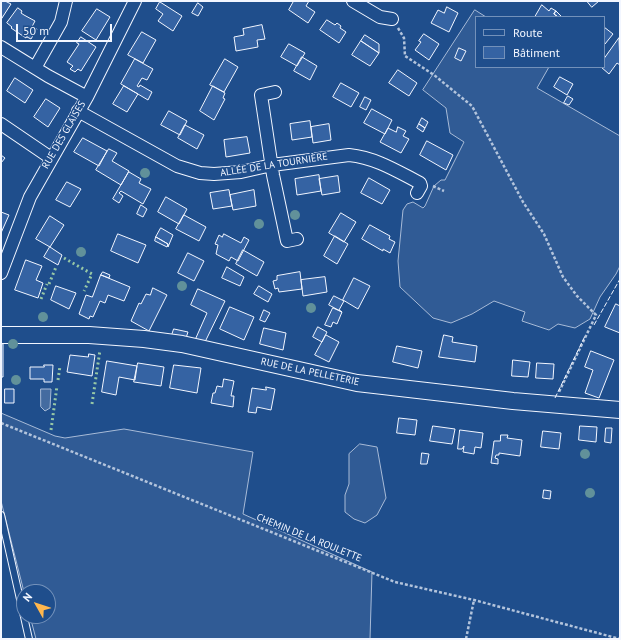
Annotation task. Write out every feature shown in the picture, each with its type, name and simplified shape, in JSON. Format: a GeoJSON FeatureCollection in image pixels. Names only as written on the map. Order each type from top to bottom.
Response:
{"type":"FeatureCollection","features":[{"type":"Feature","properties":{"kind":"main road","name":"RUE DE LA PELLETERIE"},"geometry":{"type":"LineString","coordinates":[[1,335],[89,335],[144,339],[182,344],[357,383],[554,405],[620,410]]}},
{"type":"Feature","properties":{"kind":"street"},"geometry":{"type":"LineString","coordinates":[[35,68],[62,22],[66,1]]}},
{"type":"Feature","properties":{"kind":"street","name":"RUE DES GLAISES"},"geometry":{"type":"LineString","coordinates":[[1,273],[30,197],[86,97],[136,1]]}},
{"type":"Feature","properties":{"kind":"street"},"geometry":{"type":"LineString","coordinates":[[352,1],[380,17],[392,19]]}},
{"type":"Feature","properties":{"kind":"street"},"geometry":{"type":"LineString","coordinates":[[1,47],[86,97]]}},
{"type":"Feature","properties":{"kind":"street"},"geometry":{"type":"LineString","coordinates":[[275,92],[261,95],[286,241],[297,239]]}},
{"type":"Feature","properties":{"kind":"street","name":"ALLÉE DE LA TOURNIÈRE"},"geometry":{"type":"LineString","coordinates":[[78,111],[187,170],[214,174],[241,172],[272,165],[349,155],[367,157],[420,183],[421,186],[417,193]]}},
{"type":"Feature","properties":{"kind":"street"},"geometry":{"type":"LineString","coordinates":[[1,124],[51,158]]}},
{"type":"Feature","properties":{"kind":"lane"},"geometry":{"type":"LineString","coordinates":[[1,516],[29,639]]}},
{"type":"Feature","properties":{"kind":"path"},"geometry":{"type":"LineString","coordinates":[[392,19],[404,38],[405,56],[434,75],[472,106],[523,202],[544,234],[563,277],[577,296],[596,315],[554,405]]}},
{"type":"Feature","properties":{"kind":"path","name":"CHEMIN DE LA ROULETTE"},"geometry":{"type":"LineString","coordinates":[[1,423],[395,582],[474,600],[620,639]]}},
{"type":"Feature","properties":{"kind":"path"},"geometry":{"type":"LineString","coordinates":[[466,639],[474,600]]}},
{"type":"Feature","properties":{"kind":"shaded area"},"geometry":{"type":"Polygon","coordinates":[[[475,10],[484,16],[475,16],[475,68],[548,68],[537,88],[620,136],[620,266],[600,297],[590,319],[575,328],[558,324],[549,330],[522,321],[525,312],[494,301],[472,314],[451,323],[433,318],[400,287],[398,261],[403,210],[407,204],[413,202],[423,208],[425,206],[434,186],[441,180],[445,180],[464,142],[450,133],[446,108],[423,90],[475,10]]]}},
{"type":"Feature","properties":{"kind":"shaded area"},"geometry":{"type":"Polygon","coordinates":[[[41,389],[51,389],[50,408],[45,411],[41,407],[41,389]]]}},
{"type":"Feature","properties":{"kind":"shaded area"},"geometry":{"type":"Polygon","coordinates":[[[1,413],[55,436],[65,438],[124,429],[253,452],[243,514],[372,572],[370,639],[36,639],[32,624],[56,624],[56,584],[22,584],[1,501],[1,413]]]}},
{"type":"Feature","properties":{"kind":"shaded area"},"geometry":{"type":"Polygon","coordinates":[[[360,444],[377,447],[386,498],[377,515],[365,523],[354,519],[345,512],[345,495],[349,484],[349,454],[360,444]]]}},
{"type":"Feature","properties":{"kind":"building"},"geometry":{"type":"Polygon","coordinates":[[[1,1],[11,4],[2,18],[1,1]]]}},
{"type":"Feature","properties":{"kind":"building"},"geometry":{"type":"Polygon","coordinates":[[[294,1],[309,1],[306,6],[315,12],[308,23],[289,10],[294,1]]]}},
{"type":"Feature","properties":{"kind":"building"},"geometry":{"type":"Polygon","coordinates":[[[587,1],[599,1],[592,7],[587,1]]]}},
{"type":"Feature","properties":{"kind":"building"},"geometry":{"type":"Polygon","coordinates":[[[160,2],[182,16],[173,31],[158,21],[163,14],[156,9],[160,2]]]}},
{"type":"Feature","properties":{"kind":"building"},"geometry":{"type":"Polygon","coordinates":[[[198,3],[203,7],[198,16],[192,13],[198,3]]]}},
{"type":"Feature","properties":{"kind":"building"},"geometry":{"type":"Polygon","coordinates":[[[542,5],[549,11],[551,8],[556,11],[554,14],[557,16],[536,16],[542,5]]]}},
{"type":"Feature","properties":{"kind":"building"},"geometry":{"type":"Polygon","coordinates":[[[447,7],[458,13],[449,32],[431,23],[438,10],[444,13],[447,7]]]}},
{"type":"Feature","properties":{"kind":"building"},"geometry":{"type":"Polygon","coordinates":[[[18,8],[22,11],[21,13],[35,21],[26,38],[11,28],[12,27],[7,23],[18,8]]]}},
{"type":"Feature","properties":{"kind":"building"},"geometry":{"type":"Polygon","coordinates":[[[97,9],[110,17],[96,40],[82,31],[97,9]]]}},
{"type":"Feature","properties":{"kind":"building"},"geometry":{"type":"Polygon","coordinates":[[[556,11],[561,16],[557,16],[554,14],[556,11]]]}},
{"type":"Feature","properties":{"kind":"building"},"geometry":{"type":"Polygon","coordinates":[[[327,20],[335,25],[337,23],[341,26],[340,28],[346,32],[339,43],[320,30],[327,20]]]}},
{"type":"Feature","properties":{"kind":"building"},"geometry":{"type":"Polygon","coordinates":[[[262,25],[265,39],[257,40],[258,47],[236,51],[234,37],[244,35],[243,29],[262,25]]]}},
{"type":"Feature","properties":{"kind":"building"},"geometry":{"type":"Polygon","coordinates":[[[34,27],[37,29],[31,39],[27,37],[34,27]]]}},
{"type":"Feature","properties":{"kind":"building"},"geometry":{"type":"Polygon","coordinates":[[[605,28],[613,34],[605,44],[605,28]]]}},
{"type":"Feature","properties":{"kind":"building"},"geometry":{"type":"Polygon","coordinates":[[[142,32],[156,40],[143,63],[128,55],[142,32]]]}},
{"type":"Feature","properties":{"kind":"building"},"geometry":{"type":"Polygon","coordinates":[[[424,34],[439,44],[429,60],[415,50],[421,42],[419,41],[424,34]]]}},
{"type":"Feature","properties":{"kind":"building"},"geometry":{"type":"Polygon","coordinates":[[[365,35],[379,44],[379,53],[361,41],[365,35]]]}},
{"type":"Feature","properties":{"kind":"building"},"geometry":{"type":"Polygon","coordinates":[[[81,37],[96,47],[81,71],[78,69],[75,72],[70,69],[73,66],[67,62],[79,44],[77,43],[81,37]]]}},
{"type":"Feature","properties":{"kind":"building"},"geometry":{"type":"Polygon","coordinates":[[[619,38],[620,65],[617,63],[609,74],[602,68],[605,68],[605,58],[619,38]]]}},
{"type":"Feature","properties":{"kind":"building"},"geometry":{"type":"Polygon","coordinates":[[[361,41],[379,53],[370,66],[352,55],[361,41]]]}},
{"type":"Feature","properties":{"kind":"building"},"geometry":{"type":"Polygon","coordinates":[[[289,44],[305,53],[297,66],[281,57],[289,44]]]}},
{"type":"Feature","properties":{"kind":"building"},"geometry":{"type":"Polygon","coordinates":[[[459,48],[466,51],[461,61],[455,58],[459,48]]]}},
{"type":"Feature","properties":{"kind":"building"},"geometry":{"type":"Polygon","coordinates":[[[302,57],[317,66],[310,80],[294,71],[302,57]]]}},
{"type":"Feature","properties":{"kind":"building"},"geometry":{"type":"Polygon","coordinates":[[[135,59],[153,69],[147,80],[142,78],[137,86],[139,87],[140,85],[152,92],[148,100],[121,84],[135,59]]]}},
{"type":"Feature","properties":{"kind":"building"},"geometry":{"type":"Polygon","coordinates":[[[225,59],[238,67],[224,92],[210,85],[225,59]]]}},
{"type":"Feature","properties":{"kind":"building"},"geometry":{"type":"Polygon","coordinates":[[[398,70],[417,83],[409,96],[389,83],[398,70]]]}},
{"type":"Feature","properties":{"kind":"building"},"geometry":{"type":"Polygon","coordinates":[[[560,77],[573,84],[567,95],[554,87],[560,77]]]}},
{"type":"Feature","properties":{"kind":"building"},"geometry":{"type":"Polygon","coordinates":[[[15,78],[33,90],[25,103],[7,91],[15,78]]]}},
{"type":"Feature","properties":{"kind":"building"},"geometry":{"type":"Polygon","coordinates":[[[341,83],[359,93],[351,107],[333,97],[341,83]]]}},
{"type":"Feature","properties":{"kind":"building"},"geometry":{"type":"Polygon","coordinates":[[[124,86],[138,94],[127,112],[113,104],[124,86]]]}},
{"type":"Feature","properties":{"kind":"building"},"geometry":{"type":"Polygon","coordinates":[[[213,86],[225,93],[223,98],[225,99],[214,120],[200,111],[213,86]]]}},
{"type":"Feature","properties":{"kind":"building"},"geometry":{"type":"Polygon","coordinates":[[[568,96],[573,99],[569,105],[564,103],[568,96]]]}},
{"type":"Feature","properties":{"kind":"building"},"geometry":{"type":"Polygon","coordinates":[[[365,97],[371,100],[366,110],[360,107],[365,97]]]}},
{"type":"Feature","properties":{"kind":"building"},"geometry":{"type":"Polygon","coordinates":[[[46,99],[60,108],[48,127],[34,117],[46,99]]]}},
{"type":"Feature","properties":{"kind":"building"},"geometry":{"type":"Polygon","coordinates":[[[372,109],[392,120],[385,134],[364,123],[372,109]]]}},
{"type":"Feature","properties":{"kind":"building"},"geometry":{"type":"Polygon","coordinates":[[[169,111],[187,121],[180,135],[161,125],[169,111]]]}},
{"type":"Feature","properties":{"kind":"building"},"geometry":{"type":"Polygon","coordinates":[[[422,118],[428,122],[425,128],[419,124],[422,118]]]}},
{"type":"Feature","properties":{"kind":"building"},"geometry":{"type":"Polygon","coordinates":[[[310,121],[312,137],[292,140],[290,124],[310,121]]]}},
{"type":"Feature","properties":{"kind":"building"},"geometry":{"type":"Polygon","coordinates":[[[329,124],[331,140],[313,143],[311,127],[329,124]]]}},
{"type":"Feature","properties":{"kind":"building"},"geometry":{"type":"Polygon","coordinates":[[[419,124],[425,128],[423,132],[417,128],[419,124]]]}},
{"type":"Feature","properties":{"kind":"building"},"geometry":{"type":"Polygon","coordinates":[[[185,125],[204,135],[197,149],[178,138],[185,125]]]}},
{"type":"Feature","properties":{"kind":"building"},"geometry":{"type":"Polygon","coordinates":[[[398,127],[406,131],[403,136],[409,139],[401,153],[380,142],[388,128],[396,132],[398,127]]]}},
{"type":"Feature","properties":{"kind":"building"},"geometry":{"type":"Polygon","coordinates":[[[247,137],[250,153],[226,157],[224,140],[247,137]]]}},
{"type":"Feature","properties":{"kind":"building"},"geometry":{"type":"Polygon","coordinates":[[[83,138],[107,151],[99,166],[74,152],[83,138]]]}},
{"type":"Feature","properties":{"kind":"building"},"geometry":{"type":"Polygon","coordinates":[[[427,141],[453,155],[446,170],[420,155],[427,141]]]}},
{"type":"Feature","properties":{"kind":"building"},"geometry":{"type":"Polygon","coordinates":[[[109,149],[117,153],[112,161],[129,171],[121,185],[96,170],[109,149]]]}},
{"type":"Feature","properties":{"kind":"building"},"geometry":{"type":"Polygon","coordinates":[[[1,155],[5,158],[1,163],[1,155]]]}},
{"type":"Feature","properties":{"kind":"building"},"geometry":{"type":"Polygon","coordinates":[[[129,172],[141,179],[139,183],[151,189],[143,204],[121,191],[119,193],[123,196],[119,203],[113,199],[129,172]]]}},
{"type":"Feature","properties":{"kind":"building"},"geometry":{"type":"Polygon","coordinates":[[[319,175],[321,191],[297,195],[295,179],[319,175]]]}},
{"type":"Feature","properties":{"kind":"building"},"geometry":{"type":"Polygon","coordinates":[[[338,176],[340,192],[322,195],[319,179],[338,176]]]}},
{"type":"Feature","properties":{"kind":"building"},"geometry":{"type":"Polygon","coordinates":[[[369,178],[390,190],[382,204],[361,193],[369,178]]]}},
{"type":"Feature","properties":{"kind":"building"},"geometry":{"type":"Polygon","coordinates":[[[67,182],[81,189],[70,207],[56,200],[67,182]]]}},
{"type":"Feature","properties":{"kind":"building"},"geometry":{"type":"Polygon","coordinates":[[[229,190],[232,206],[213,209],[210,193],[229,190]]]}},
{"type":"Feature","properties":{"kind":"building"},"geometry":{"type":"Polygon","coordinates":[[[254,190],[256,206],[233,210],[230,195],[254,190]]]}},
{"type":"Feature","properties":{"kind":"building"},"geometry":{"type":"Polygon","coordinates":[[[166,197],[187,209],[179,224],[158,212],[166,197]]]}},
{"type":"Feature","properties":{"kind":"building"},"geometry":{"type":"Polygon","coordinates":[[[141,205],[147,209],[143,217],[137,214],[141,205]]]}},
{"type":"Feature","properties":{"kind":"building"},"geometry":{"type":"Polygon","coordinates":[[[1,212],[9,215],[1,233],[1,212]]]}},
{"type":"Feature","properties":{"kind":"building"},"geometry":{"type":"Polygon","coordinates":[[[341,213],[356,222],[344,242],[329,233],[341,213]]]}},
{"type":"Feature","properties":{"kind":"building"},"geometry":{"type":"Polygon","coordinates":[[[184,215],[206,227],[199,241],[176,229],[184,215]]]}},
{"type":"Feature","properties":{"kind":"building"},"geometry":{"type":"Polygon","coordinates":[[[50,216],[64,225],[50,247],[36,239],[50,216]]]}},
{"type":"Feature","properties":{"kind":"building"},"geometry":{"type":"Polygon","coordinates":[[[370,225],[390,236],[389,239],[395,242],[390,253],[383,249],[383,251],[362,239],[370,225]]]}},
{"type":"Feature","properties":{"kind":"building"},"geometry":{"type":"Polygon","coordinates":[[[161,228],[173,235],[168,247],[168,244],[156,237],[161,228]]]}},
{"type":"Feature","properties":{"kind":"building"},"geometry":{"type":"Polygon","coordinates":[[[118,234],[146,245],[138,263],[111,251],[118,234]]]}},
{"type":"Feature","properties":{"kind":"building"},"geometry":{"type":"Polygon","coordinates":[[[224,234],[241,243],[244,237],[249,240],[238,261],[231,257],[229,261],[216,254],[218,245],[215,244],[219,235],[222,237],[224,234]]]}},
{"type":"Feature","properties":{"kind":"building"},"geometry":{"type":"Polygon","coordinates":[[[335,236],[348,244],[337,264],[324,256],[335,236]]]}},
{"type":"Feature","properties":{"kind":"building"},"geometry":{"type":"Polygon","coordinates":[[[156,237],[168,244],[167,247],[155,241],[156,237]]]}},
{"type":"Feature","properties":{"kind":"building"},"geometry":{"type":"Polygon","coordinates":[[[50,247],[62,255],[58,265],[44,257],[50,247]]]}},
{"type":"Feature","properties":{"kind":"building"},"geometry":{"type":"Polygon","coordinates":[[[243,250],[264,262],[257,276],[236,264],[243,250]]]}},
{"type":"Feature","properties":{"kind":"building"},"geometry":{"type":"Polygon","coordinates":[[[188,253],[204,261],[194,281],[178,273],[188,253]]]}},
{"type":"Feature","properties":{"kind":"building"},"geometry":{"type":"Polygon","coordinates":[[[26,260],[42,266],[36,280],[43,283],[38,298],[15,290],[26,260]]]}},
{"type":"Feature","properties":{"kind":"building"},"geometry":{"type":"Polygon","coordinates":[[[227,267],[244,277],[240,286],[222,278],[227,267]]]}},
{"type":"Feature","properties":{"kind":"building"},"geometry":{"type":"Polygon","coordinates":[[[103,272],[110,275],[109,278],[101,275],[103,272]]]}},
{"type":"Feature","properties":{"kind":"building"},"geometry":{"type":"Polygon","coordinates":[[[300,272],[302,289],[279,292],[278,288],[275,289],[273,281],[277,280],[277,276],[300,272]]]}},
{"type":"Feature","properties":{"kind":"building"},"geometry":{"type":"Polygon","coordinates":[[[101,275],[130,287],[124,301],[108,295],[105,303],[100,301],[93,317],[90,316],[89,319],[79,314],[86,295],[92,297],[101,275]]]}},
{"type":"Feature","properties":{"kind":"building"},"geometry":{"type":"Polygon","coordinates":[[[325,277],[327,292],[303,296],[301,280],[325,277]]]}},
{"type":"Feature","properties":{"kind":"building"},"geometry":{"type":"Polygon","coordinates":[[[354,278],[370,286],[358,309],[343,300],[354,278]]]}},
{"type":"Feature","properties":{"kind":"building"},"geometry":{"type":"Polygon","coordinates":[[[56,286],[76,293],[69,309],[51,300],[56,286]]]}},
{"type":"Feature","properties":{"kind":"building"},"geometry":{"type":"Polygon","coordinates":[[[259,286],[272,294],[268,302],[254,294],[259,286]]]}},
{"type":"Feature","properties":{"kind":"building"},"geometry":{"type":"Polygon","coordinates":[[[153,288],[167,295],[149,331],[131,321],[139,303],[141,304],[146,294],[150,295],[153,288]]]}},
{"type":"Feature","properties":{"kind":"building"},"geometry":{"type":"Polygon","coordinates":[[[198,289],[225,301],[205,342],[195,340],[207,313],[191,305],[198,289]]]}},
{"type":"Feature","properties":{"kind":"building"},"geometry":{"type":"Polygon","coordinates":[[[334,296],[344,301],[339,310],[342,312],[329,305],[334,296]]]}},
{"type":"Feature","properties":{"kind":"building"},"geometry":{"type":"Polygon","coordinates":[[[616,304],[620,306],[620,333],[605,327],[616,304]]]}},
{"type":"Feature","properties":{"kind":"building"},"geometry":{"type":"Polygon","coordinates":[[[230,307],[254,317],[244,340],[220,329],[230,307]]]}},
{"type":"Feature","properties":{"kind":"building"},"geometry":{"type":"Polygon","coordinates":[[[333,308],[342,312],[337,324],[333,322],[331,327],[325,325],[333,308]]]}},
{"type":"Feature","properties":{"kind":"building"},"geometry":{"type":"Polygon","coordinates":[[[264,310],[270,313],[265,322],[260,320],[264,310]]]}},
{"type":"Feature","properties":{"kind":"building"},"geometry":{"type":"Polygon","coordinates":[[[318,327],[327,332],[322,342],[313,337],[318,327]]]}},
{"type":"Feature","properties":{"kind":"building"},"geometry":{"type":"Polygon","coordinates":[[[264,328],[286,333],[283,350],[260,344],[264,328]]]}},
{"type":"Feature","properties":{"kind":"building"},"geometry":{"type":"Polygon","coordinates":[[[174,329],[188,332],[186,338],[172,335],[174,329]]]}},
{"type":"Feature","properties":{"kind":"building"},"geometry":{"type":"Polygon","coordinates":[[[326,335],[339,342],[329,362],[315,355],[326,335]]]}},
{"type":"Feature","properties":{"kind":"building"},"geometry":{"type":"Polygon","coordinates":[[[444,335],[453,337],[452,342],[477,346],[475,362],[439,357],[444,335]]]}},
{"type":"Feature","properties":{"kind":"building"},"geometry":{"type":"Polygon","coordinates":[[[1,343],[3,344],[3,377],[1,377],[1,343]]]}},
{"type":"Feature","properties":{"kind":"building"},"geometry":{"type":"Polygon","coordinates":[[[397,346],[422,351],[418,368],[393,362],[397,346]]]}},
{"type":"Feature","properties":{"kind":"building"},"geometry":{"type":"Polygon","coordinates":[[[591,351],[614,360],[599,398],[585,393],[593,370],[585,367],[591,351]]]}},
{"type":"Feature","properties":{"kind":"building"},"geometry":{"type":"Polygon","coordinates":[[[89,354],[95,355],[92,376],[67,372],[70,355],[88,357],[89,354]]]}},
{"type":"Feature","properties":{"kind":"building"},"geometry":{"type":"Polygon","coordinates":[[[513,360],[530,362],[528,377],[512,376],[513,360]]]}},
{"type":"Feature","properties":{"kind":"building"},"geometry":{"type":"Polygon","coordinates":[[[107,361],[137,366],[135,380],[119,377],[116,395],[102,392],[107,361]]]}},
{"type":"Feature","properties":{"kind":"building"},"geometry":{"type":"Polygon","coordinates":[[[138,363],[164,367],[161,386],[134,382],[138,363]]]}},
{"type":"Feature","properties":{"kind":"building"},"geometry":{"type":"Polygon","coordinates":[[[537,363],[554,364],[553,379],[536,378],[537,363]]]}},
{"type":"Feature","properties":{"kind":"building"},"geometry":{"type":"Polygon","coordinates":[[[44,365],[53,365],[52,382],[44,382],[44,379],[30,379],[30,367],[44,367],[44,365]]]}},
{"type":"Feature","properties":{"kind":"building"},"geometry":{"type":"Polygon","coordinates":[[[174,365],[201,368],[197,393],[170,388],[174,365]]]}},
{"type":"Feature","properties":{"kind":"building"},"geometry":{"type":"Polygon","coordinates":[[[224,379],[234,381],[231,396],[234,396],[233,407],[211,403],[213,393],[215,393],[217,386],[222,387],[224,379]]]}},
{"type":"Feature","properties":{"kind":"building"},"geometry":{"type":"Polygon","coordinates":[[[266,387],[275,389],[271,410],[257,407],[256,413],[248,412],[252,388],[266,390],[266,387]]]}},
{"type":"Feature","properties":{"kind":"building"},"geometry":{"type":"Polygon","coordinates":[[[5,389],[14,389],[14,403],[5,403],[5,389]]]}},
{"type":"Feature","properties":{"kind":"building"},"geometry":{"type":"Polygon","coordinates":[[[399,418],[417,420],[415,435],[397,433],[399,418]]]}},
{"type":"Feature","properties":{"kind":"building"},"geometry":{"type":"Polygon","coordinates":[[[433,426],[455,429],[452,444],[430,441],[433,426]]]}},
{"type":"Feature","properties":{"kind":"building"},"geometry":{"type":"Polygon","coordinates":[[[580,426],[597,427],[596,442],[579,440],[580,426]]]}},
{"type":"Feature","properties":{"kind":"building"},"geometry":{"type":"Polygon","coordinates":[[[606,428],[612,428],[611,443],[605,442],[606,428]]]}},
{"type":"Feature","properties":{"kind":"building"},"geometry":{"type":"Polygon","coordinates":[[[460,430],[483,433],[481,448],[475,447],[474,454],[463,452],[464,446],[462,449],[458,449],[460,430]]]}},
{"type":"Feature","properties":{"kind":"building"},"geometry":{"type":"Polygon","coordinates":[[[543,431],[561,433],[559,449],[541,447],[543,431]]]}},
{"type":"Feature","properties":{"kind":"building"},"geometry":{"type":"Polygon","coordinates":[[[501,435],[508,435],[507,438],[522,440],[520,456],[499,453],[499,455],[496,455],[495,458],[498,459],[498,464],[491,463],[494,441],[500,441],[501,435]]]}},
{"type":"Feature","properties":{"kind":"building"},"geometry":{"type":"Polygon","coordinates":[[[422,453],[429,454],[427,464],[421,464],[422,453]]]}},
{"type":"Feature","properties":{"kind":"building"},"geometry":{"type":"Polygon","coordinates":[[[544,490],[551,491],[550,499],[543,498],[544,490]]]}},
{"type":"Feature","properties":{"kind":"hedge"},"geometry":{"type":"LineString","coordinates":[[64,258],[92,274],[84,291]]}},
{"type":"Feature","properties":{"kind":"hedge"},"geometry":{"type":"LineString","coordinates":[[49,284],[56,267]]}},
{"type":"Feature","properties":{"kind":"hedge"},"geometry":{"type":"LineString","coordinates":[[41,299],[47,284]]}},
{"type":"Feature","properties":{"kind":"hedge"},"geometry":{"type":"LineString","coordinates":[[92,404],[100,350]]}},
{"type":"Feature","properties":{"kind":"hedge"},"geometry":{"type":"LineString","coordinates":[[58,380],[60,366]]}},
{"type":"Feature","properties":{"kind":"hedge"},"geometry":{"type":"LineString","coordinates":[[51,430],[57,386]]}},
{"type":"Feature","properties":{"kind":"fence"},"geometry":{"type":"LineString","coordinates":[[594,325],[620,279]]}},
{"type":"Feature","properties":{"kind":"fence"},"geometry":{"type":"LineString","coordinates":[[555,398],[585,336]]}}]}
